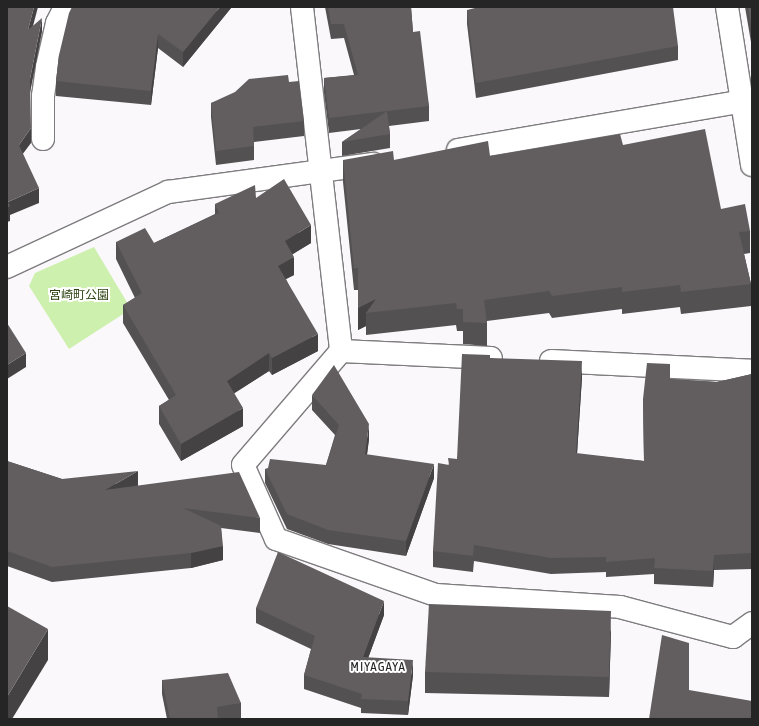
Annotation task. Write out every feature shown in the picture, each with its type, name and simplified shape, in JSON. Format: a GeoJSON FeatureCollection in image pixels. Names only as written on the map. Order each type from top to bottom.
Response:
{"type":"FeatureCollection","features":[{"type":"Feature","properties":{"kind":"street"},"geometry":{"type":"LineString","coordinates":[[43,139],[43,96],[47,67],[57,23],[65,7]]}},
{"type":"Feature","properties":{"kind":"street"},"geometry":{"type":"LineString","coordinates":[[302,7],[319,173],[341,351],[243,465],[276,539],[436,594],[620,607],[734,637],[752,623]]}},
{"type":"Feature","properties":{"kind":"street"},"geometry":{"type":"LineString","coordinates":[[727,7],[740,102],[752,165]]}},
{"type":"Feature","properties":{"kind":"street"},"geometry":{"type":"LineString","coordinates":[[436,154],[740,102]]}},
{"type":"Feature","properties":{"kind":"street"},"geometry":{"type":"LineString","coordinates":[[7,267],[64,232],[168,192],[319,173],[390,162]]}},
{"type":"Feature","properties":{"kind":"street"},"geometry":{"type":"LineString","coordinates":[[341,351],[752,371]]}},
{"type":"Feature","properties":{"kind":"green space","name":"宮崎町公園"},"geometry":{"type":"Polygon","coordinates":[[[94,247],[131,309],[69,349],[29,286],[35,273],[94,247]]]}},
{"type":"Feature","properties":{"kind":"building"},"geometry":{"type":"Polygon","coordinates":[[[7,7],[34,7],[28,30],[42,18],[30,79],[31,128],[19,145],[39,188],[8,202],[10,206],[7,208],[7,7]]]}},
{"type":"Feature","properties":{"kind":"building"},"geometry":{"type":"Polygon","coordinates":[[[72,7],[220,7],[183,52],[158,34],[151,91],[56,81],[59,55],[69,13],[72,7]]]}},
{"type":"Feature","properties":{"kind":"building"},"geometry":{"type":"Polygon","coordinates":[[[328,7],[411,7],[413,32],[420,31],[429,106],[329,118],[324,78],[358,75],[344,24],[331,24],[328,7]]]}},
{"type":"Feature","properties":{"kind":"building"},"geometry":{"type":"Polygon","coordinates":[[[479,7],[673,7],[678,46],[476,83],[467,10],[479,7]]]}},
{"type":"Feature","properties":{"kind":"building"},"geometry":{"type":"Polygon","coordinates":[[[748,7],[752,7],[752,31],[748,7]]]}},
{"type":"Feature","properties":{"kind":"building"},"geometry":{"type":"Polygon","coordinates":[[[288,75],[289,82],[299,81],[304,121],[253,127],[254,146],[216,151],[211,103],[235,92],[249,79],[288,75]]]}},
{"type":"Feature","properties":{"kind":"building"},"geometry":{"type":"Polygon","coordinates":[[[387,111],[390,134],[342,142],[387,111]]]}},
{"type":"Feature","properties":{"kind":"building"},"geometry":{"type":"Polygon","coordinates":[[[705,129],[721,209],[745,204],[750,231],[739,232],[751,284],[681,292],[680,285],[622,292],[622,287],[552,296],[549,291],[484,300],[487,323],[463,322],[463,309],[457,309],[456,303],[366,313],[376,299],[358,308],[358,268],[354,268],[343,160],[393,151],[394,160],[488,141],[490,156],[620,134],[623,145],[705,129]]]}},
{"type":"Feature","properties":{"kind":"building"},"geometry":{"type":"Polygon","coordinates":[[[284,179],[311,225],[285,241],[294,257],[278,266],[318,334],[272,358],[269,353],[227,381],[243,408],[181,444],[159,406],[176,395],[123,305],[142,293],[116,242],[145,228],[154,243],[219,213],[215,204],[255,185],[256,198],[284,179]]]}},
{"type":"Feature","properties":{"kind":"building"},"geometry":{"type":"Polygon","coordinates":[[[7,323],[26,353],[7,365],[7,323]]]}},
{"type":"Feature","properties":{"kind":"building"},"geometry":{"type":"Polygon","coordinates":[[[462,354],[490,355],[490,358],[582,361],[576,453],[644,461],[643,399],[647,363],[670,364],[670,379],[717,382],[752,374],[752,553],[714,555],[713,571],[654,568],[655,558],[606,562],[606,557],[551,558],[474,545],[473,556],[433,551],[438,463],[449,465],[448,458],[457,459],[462,354]]]}},
{"type":"Feature","properties":{"kind":"building"},"geometry":{"type":"Polygon","coordinates":[[[334,365],[369,424],[365,454],[434,464],[406,541],[328,530],[287,514],[265,469],[268,468],[270,459],[326,465],[339,425],[312,395],[334,365]]]}},
{"type":"Feature","properties":{"kind":"building"},"geometry":{"type":"Polygon","coordinates":[[[7,461],[62,479],[138,471],[105,490],[239,472],[260,518],[183,508],[221,526],[223,546],[191,553],[52,567],[7,551],[7,461]]]}},
{"type":"Feature","properties":{"kind":"building"},"geometry":{"type":"Polygon","coordinates":[[[278,552],[384,601],[363,657],[413,660],[408,701],[361,699],[362,694],[304,675],[315,636],[256,608],[278,552]]]}},
{"type":"Feature","properties":{"kind":"building"},"geometry":{"type":"Polygon","coordinates":[[[429,604],[611,611],[609,677],[425,672],[429,604]]]}},
{"type":"Feature","properties":{"kind":"building"},"geometry":{"type":"Polygon","coordinates":[[[7,606],[48,629],[7,697],[7,606]]]}},
{"type":"Feature","properties":{"kind":"building"},"geometry":{"type":"Polygon","coordinates":[[[662,635],[689,643],[689,690],[752,701],[752,719],[649,719],[662,635]]]}},
{"type":"Feature","properties":{"kind":"building"},"geometry":{"type":"Polygon","coordinates":[[[228,673],[241,703],[217,707],[218,719],[170,719],[162,680],[228,673]]]}},
{"type":"Feature","properties":{"kind":"district","name":"MIYAGAYA"},"geometry":{"type":"Point","coordinates":[378,667]}}]}
